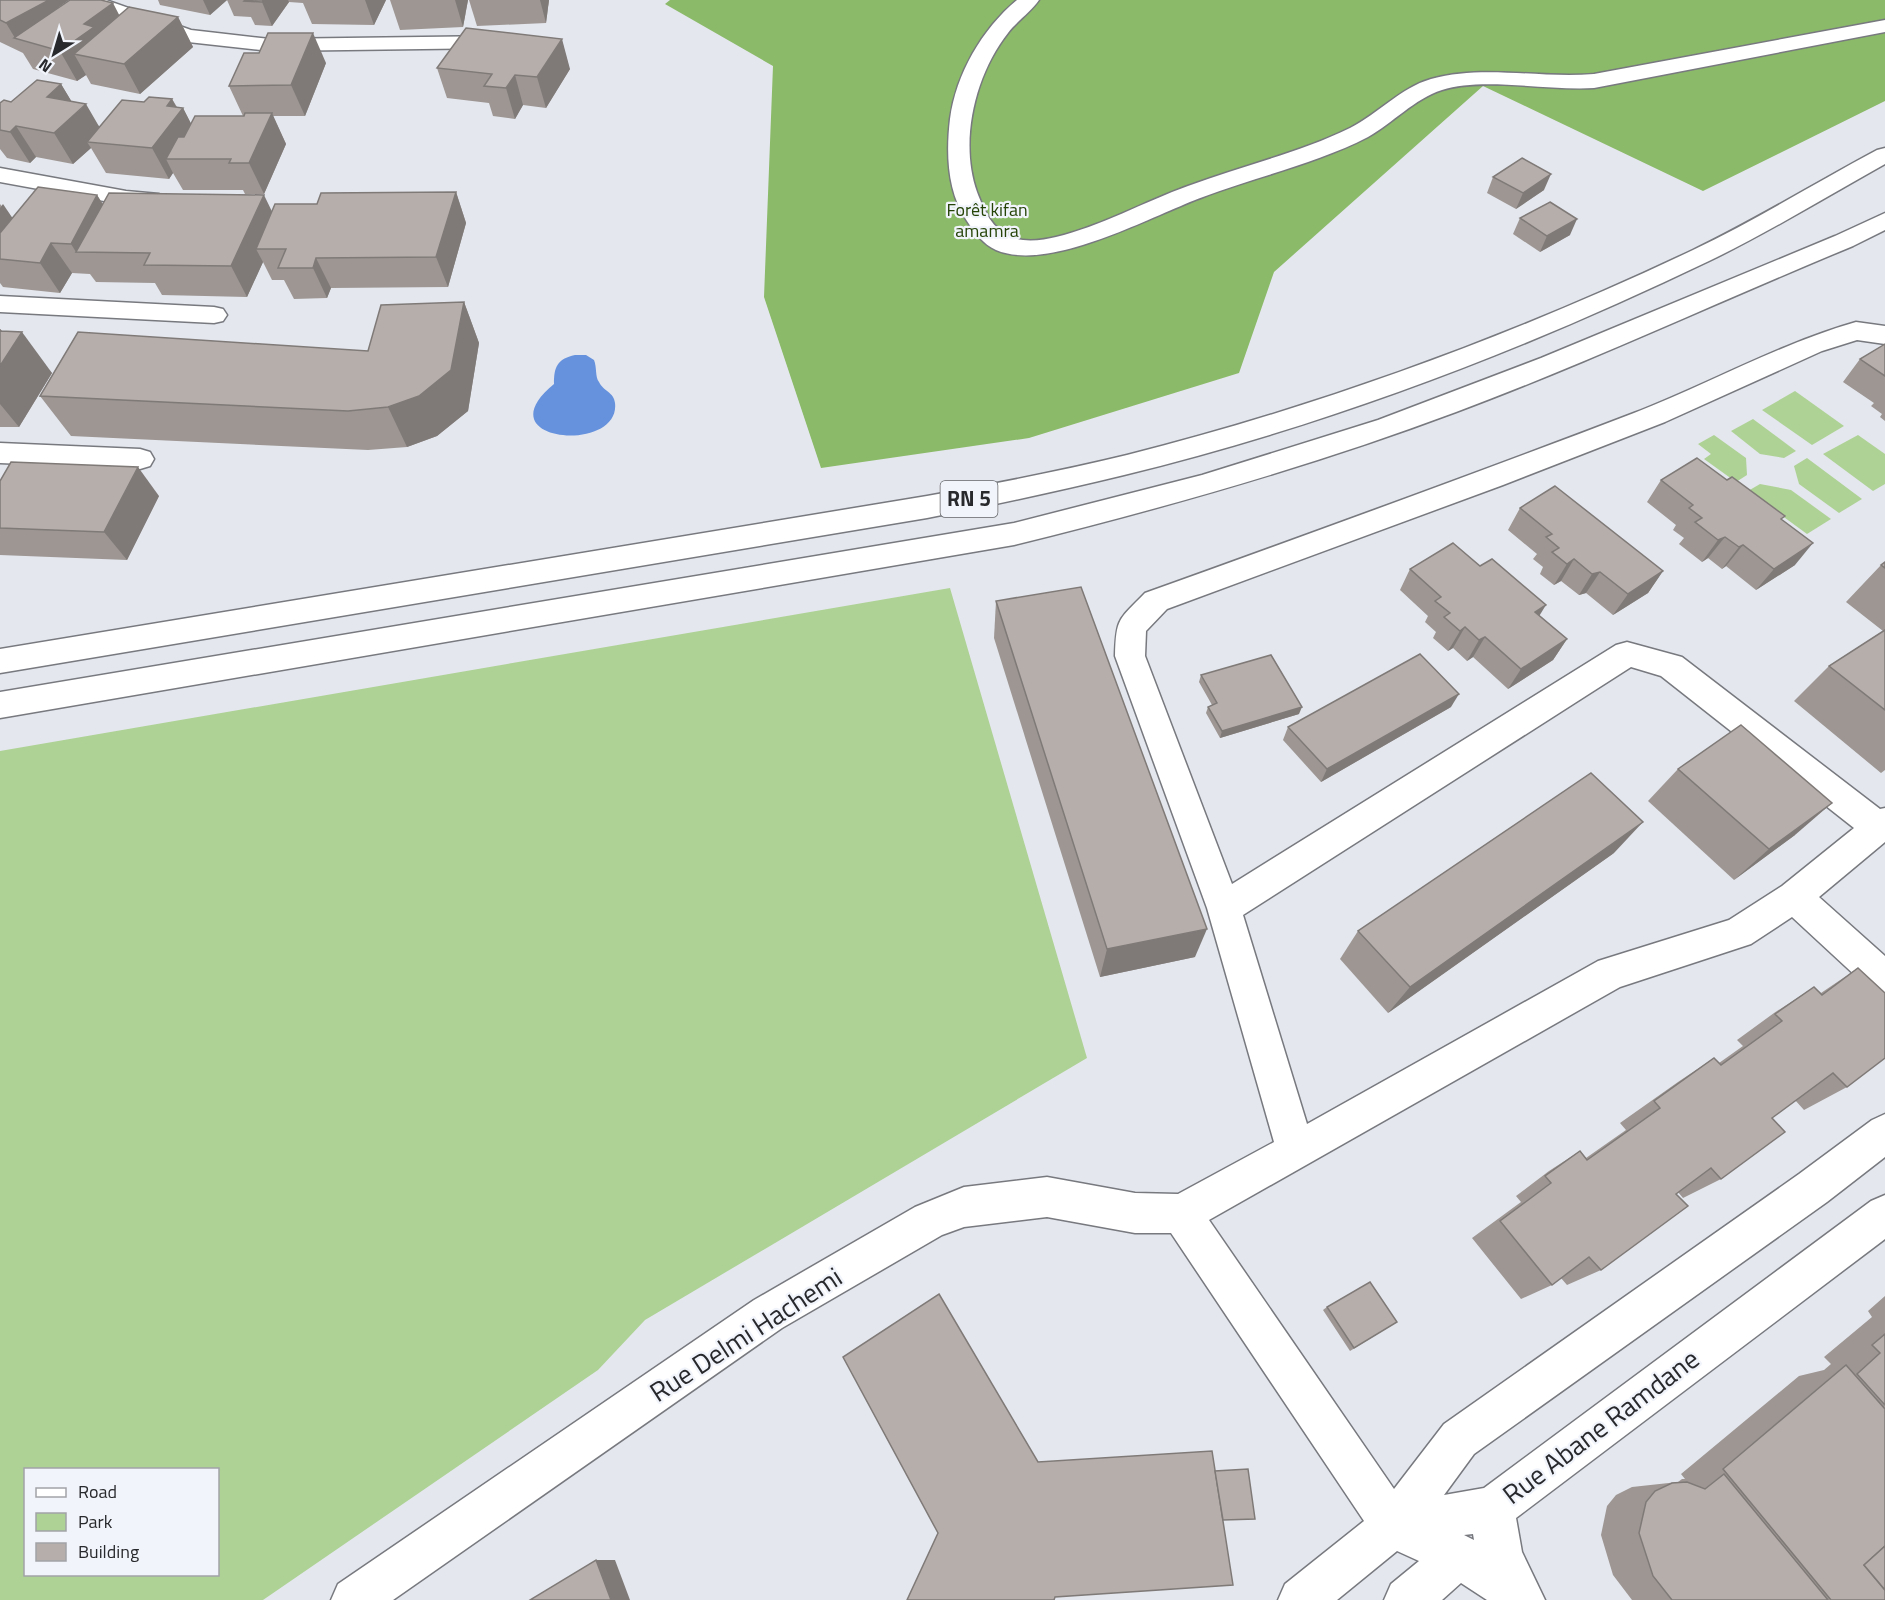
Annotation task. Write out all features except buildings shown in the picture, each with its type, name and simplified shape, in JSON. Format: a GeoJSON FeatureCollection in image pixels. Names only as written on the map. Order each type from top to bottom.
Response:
{"type":"FeatureCollection","features":[{"type":"Feature","properties":{"kind":"street"},"geometry":{"type":"LineString","coordinates":[[86,0],[188,36],[270,45],[517,41]]}},
{"type":"Feature","properties":{"kind":"street"},"geometry":{"type":"LineString","coordinates":[[1029,0],[1011,14],[987,47],[968,88],[960,125],[959,163],[969,204],[981,227],[1002,243],[1028,249],[1052,246],[1086,235],[1219,182],[1352,136],[1415,93],[1438,84],[1469,80],[1592,81],[1818,36],[1885,27]]}},
{"type":"Feature","properties":{"kind":"street","name":"RN 5"},"geometry":{"type":"LineString","coordinates":[[0,662],[973,499],[1081,476],[1261,426],[1382,387],[1516,337],[1701,256],[1885,155]]}},
{"type":"Feature","properties":{"kind":"street"},"geometry":{"type":"LineString","coordinates":[[0,175],[126,198],[174,200]]}},
{"type":"Feature","properties":{"kind":"street","name":"RN 5"},"geometry":{"type":"LineString","coordinates":[[0,705],[1014,534],[1086,517],[1282,461],[1397,423],[1508,382],[1844,241],[1885,220]]}},
{"type":"Feature","properties":{"kind":"street"},"geometry":{"type":"LineString","coordinates":[[0,304],[214,315]]}},
{"type":"Feature","properties":{"kind":"street"},"geometry":{"type":"LineString","coordinates":[[1296,1150],[1224,908],[1130,656],[1131,627],[1156,602],[1655,416],[1813,345],[1856,331],[1885,335]]}},
{"type":"Feature","properties":{"kind":"street"},"geometry":{"type":"LineString","coordinates":[[0,453],[140,459]]}},
{"type":"Feature","properties":{"kind":"street"},"geometry":{"type":"LineString","coordinates":[[1224,908],[1627,654],[1671,666],[1882,824],[1794,897],[1738,933],[1611,973],[1181,1214],[1393,1526],[1460,1556],[1520,1597]]}},
{"type":"Feature","properties":{"kind":"street"},"geometry":{"type":"LineString","coordinates":[[1794,897],[1885,979]]}},
{"type":"Feature","properties":{"kind":"street"},"geometry":{"type":"LineString","coordinates":[[1393,1526],[1459,1439],[1813,1188],[1885,1133]]}},
{"type":"Feature","properties":{"kind":"street","name":"Rue Delmi Hachemi"},"geometry":{"type":"LineString","coordinates":[[354,1600],[768,1314],[929,1221],[963,1207],[1047,1197],[1135,1213],[1181,1214]]}},
{"type":"Feature","properties":{"kind":"street","name":"Rue Abane Ramdane"},"geometry":{"type":"LineString","coordinates":[[1301,1600],[1393,1526],[1493,1508],[1885,1215]]}},
{"type":"Feature","properties":{"kind":"street"},"geometry":{"type":"LineString","coordinates":[[1493,1508],[1494,1538],[1500,1559],[1520,1597]]}},
{"type":"Feature","properties":{"kind":"street"},"geometry":{"type":"LineString","coordinates":[[1407,1600],[1460,1556]]}},
{"type":"Feature","properties":{"kind":"green space","name":"Forêt kifan amamra"},"geometry":{"type":"Polygon","coordinates":[[[670,0],[1885,0],[1885,101],[1703,191],[1483,86],[1274,272],[1239,373],[1029,438],[821,468],[764,297],[773,66],[665,4],[670,0]]]}},
{"type":"Feature","properties":{"kind":"green space"},"geometry":{"type":"Polygon","coordinates":[[[1795,391],[1844,426],[1812,445],[1762,410],[1795,391]]]}},
{"type":"Feature","properties":{"kind":"green space"},"geometry":{"type":"Polygon","coordinates":[[[1753,419],[1796,451],[1784,458],[1760,454],[1731,431],[1753,419]]]}},
{"type":"Feature","properties":{"kind":"green space"},"geometry":{"type":"Polygon","coordinates":[[[1714,435],[1746,458],[1747,475],[1736,482],[1704,459],[1711,454],[1698,444],[1714,435]]]}},
{"type":"Feature","properties":{"kind":"green space"},"geometry":{"type":"Polygon","coordinates":[[[1858,435],[1885,454],[1885,484],[1873,491],[1823,454],[1858,435]]]}},
{"type":"Feature","properties":{"kind":"green space"},"geometry":{"type":"Polygon","coordinates":[[[1807,458],[1862,499],[1839,513],[1799,484],[1794,466],[1807,458]]]}},
{"type":"Feature","properties":{"kind":"green space"},"geometry":{"type":"Polygon","coordinates":[[[1760,484],[1791,490],[1831,519],[1807,534],[1748,491],[1760,484]]]}},
{"type":"Feature","properties":{"kind":"green space"},"geometry":{"type":"Polygon","coordinates":[[[950,588],[1087,1058],[645,1320],[598,1370],[263,1600],[0,1600],[0,751],[950,588]]]}},
{"type":"Feature","properties":{"kind":"water"},"geometry":{"type":"Polygon","coordinates":[[[575,355],[586,355],[594,360],[598,380],[603,388],[613,396],[615,403],[611,419],[598,430],[579,435],[560,435],[543,429],[534,419],[536,404],[554,384],[555,373],[560,361],[575,355]]]}}]}
